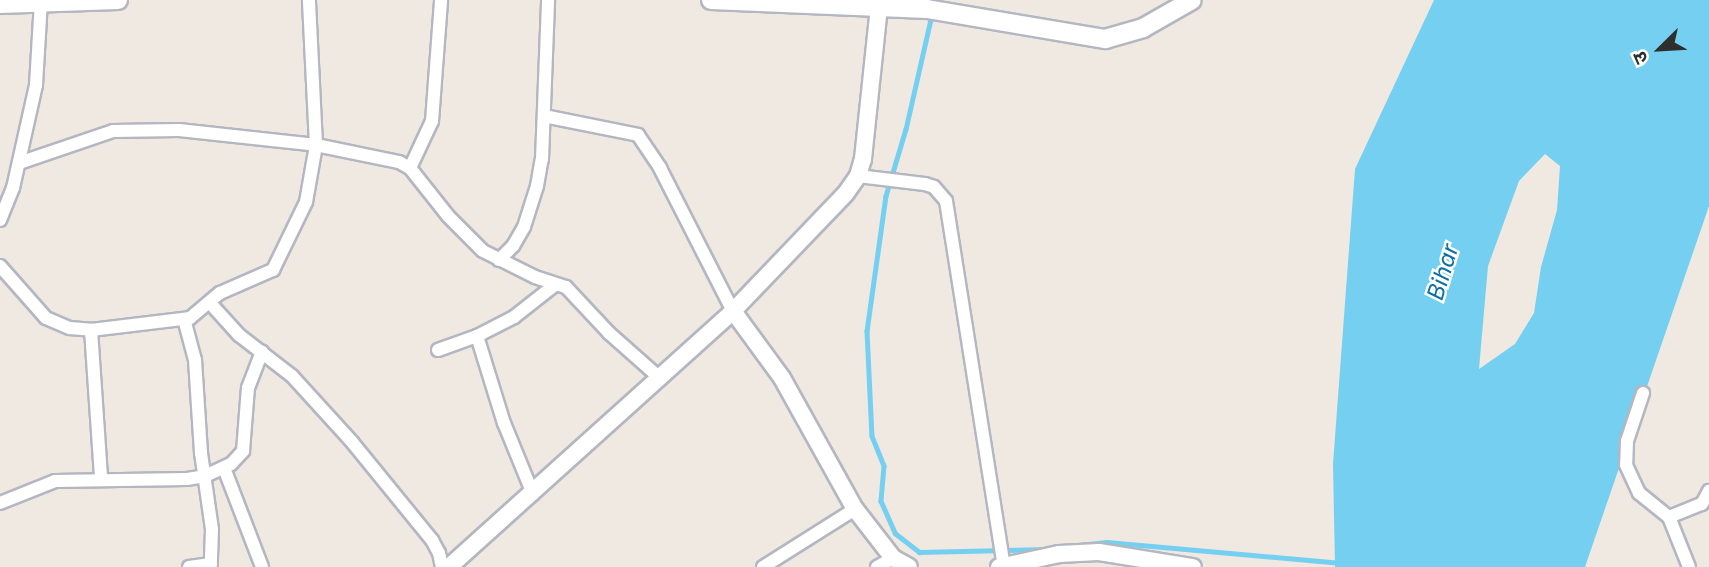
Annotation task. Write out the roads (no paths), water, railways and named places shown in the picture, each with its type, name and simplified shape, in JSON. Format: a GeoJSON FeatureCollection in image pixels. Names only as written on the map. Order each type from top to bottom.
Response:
{"type":"FeatureCollection","features":[{"type":"Feature","properties":{"kind":"main road"},"geometry":{"type":"LineString","coordinates":[[0,4],[118,0]]}},
{"type":"Feature","properties":{"kind":"main road"},"geometry":{"type":"LineString","coordinates":[[711,0],[878,6],[934,11],[1105,39],[1121,37],[1143,28],[1192,0]]}},
{"type":"Feature","properties":{"kind":"street"},"geometry":{"type":"LineString","coordinates":[[0,266],[46,318],[70,328],[91,330],[184,319],[196,315],[219,293],[273,270],[306,202],[316,145],[309,0]]}},
{"type":"Feature","properties":{"kind":"street"},"geometry":{"type":"LineString","coordinates":[[410,168],[432,121],[441,0]]}},
{"type":"Feature","properties":{"kind":"street"},"geometry":{"type":"LineString","coordinates":[[499,260],[513,246],[524,227],[537,186],[544,116],[548,0]]}},
{"type":"Feature","properties":{"kind":"street"},"geometry":{"type":"LineString","coordinates":[[0,220],[13,188],[36,85],[41,2]]}},
{"type":"Feature","properties":{"kind":"street"},"geometry":{"type":"LineString","coordinates":[[449,567],[661,379],[733,311],[846,193],[858,176],[867,137],[878,6]]}},
{"type":"Feature","properties":{"kind":"street"},"geometry":{"type":"LineString","coordinates":[[544,116],[638,135],[660,168],[733,311],[782,378],[855,509],[893,558],[909,567]]}},
{"type":"Feature","properties":{"kind":"street"},"geometry":{"type":"LineString","coordinates":[[19,163],[101,134],[125,130],[197,131],[316,145],[386,158],[410,168],[470,241],[499,260],[566,287],[609,333],[661,379]]}},
{"type":"Feature","properties":{"kind":"street"},"geometry":{"type":"LineString","coordinates":[[858,176],[925,184],[934,187],[946,201],[1001,566],[1059,554],[1100,552],[1193,567]]}},
{"type":"Feature","properties":{"kind":"street"},"geometry":{"type":"LineString","coordinates":[[0,183],[13,188]]}},
{"type":"Feature","properties":{"kind":"street"},"geometry":{"type":"LineString","coordinates":[[438,350],[477,336],[514,317],[556,284]]}},
{"type":"Feature","properties":{"kind":"street"},"geometry":{"type":"LineString","coordinates":[[210,303],[239,335],[292,376],[352,442],[432,540],[442,567]]}},
{"type":"Feature","properties":{"kind":"street"},"geometry":{"type":"LineString","coordinates":[[184,319],[195,360],[212,528],[211,566],[190,567]]}},
{"type":"Feature","properties":{"kind":"street"},"geometry":{"type":"LineString","coordinates":[[91,330],[100,478]]}},
{"type":"Feature","properties":{"kind":"street"},"geometry":{"type":"LineString","coordinates":[[477,336],[503,423],[533,494]]}},
{"type":"Feature","properties":{"kind":"street"},"geometry":{"type":"LineString","coordinates":[[0,503],[55,481],[205,477],[238,460],[243,451],[248,388],[262,352]]}},
{"type":"Feature","properties":{"kind":"street"},"geometry":{"type":"LineString","coordinates":[[1643,393],[1627,441],[1626,465],[1639,493],[1669,517],[1689,567]]}},
{"type":"Feature","properties":{"kind":"street"},"geometry":{"type":"LineString","coordinates":[[224,468],[262,567]]}},
{"type":"Feature","properties":{"kind":"street"},"geometry":{"type":"LineString","coordinates":[[1669,517],[1702,504],[1709,491]]}},
{"type":"Feature","properties":{"kind":"street"},"geometry":{"type":"LineString","coordinates":[[763,567],[855,509]]}},
{"type":"Feature","properties":{"kind":"street"},"geometry":{"type":"LineString","coordinates":[[877,567],[893,558]]}},
{"type":"Feature","properties":{"kind":"water","name":"Bihar"},"geometry":{"type":"Polygon","coordinates":[[[1434,0],[1709,0],[1709,206],[1585,567],[1335,567],[1333,464],[1355,169],[1434,0]],[[1545,154],[1519,181],[1488,266],[1479,369],[1515,344],[1534,313],[1541,267],[1557,210],[1560,166],[1545,154]]]}},
{"type":"Feature","properties":{"kind":"waterway"},"geometry":{"type":"LineString","coordinates":[[932,15],[906,129],[886,196],[867,331],[872,436],[884,466],[881,501],[895,533],[919,552],[1048,549]]}},
{"type":"Feature","properties":{"kind":"waterway"},"geometry":{"type":"LineString","coordinates":[[1078,545],[1107,542],[1341,563]]}}]}
